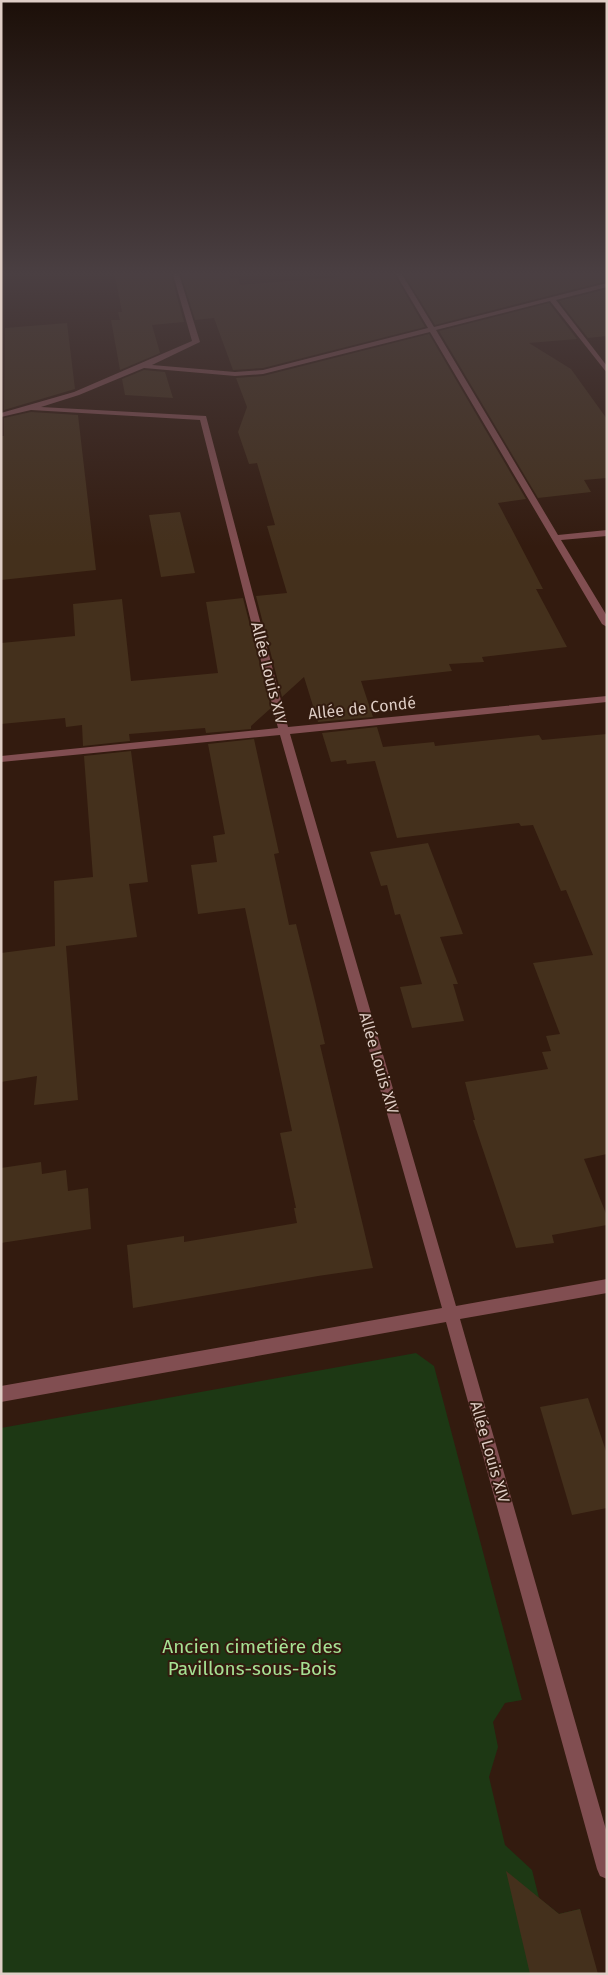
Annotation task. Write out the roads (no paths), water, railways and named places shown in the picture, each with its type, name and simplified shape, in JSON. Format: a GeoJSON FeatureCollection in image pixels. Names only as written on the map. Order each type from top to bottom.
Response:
{"type":"FeatureCollection","features":[{"type":"Feature","properties":{"kind":"street"},"geometry":{"type":"LineString","coordinates":[[1,415],[34,408],[150,363]]}},
{"type":"Feature","properties":{"kind":"street"},"geometry":{"type":"LineString","coordinates":[[144,366],[235,374],[263,372],[298,363]]}},
{"type":"Feature","properties":{"kind":"street"},"geometry":{"type":"LineString","coordinates":[[450,363],[607,624]]}},
{"type":"Feature","properties":{"kind":"street","name":"Allée Louis XIV"},"geometry":{"type":"LineString","coordinates":[[34,408],[203,418],[284,731],[607,1869]]}},
{"type":"Feature","properties":{"kind":"street"},"geometry":{"type":"LineString","coordinates":[[555,538],[607,534]]}},
{"type":"Feature","properties":{"kind":"street","name":"Allée de Condé"},"geometry":{"type":"LineString","coordinates":[[1,759],[607,699]]}},
{"type":"Feature","properties":{"kind":"street"},"geometry":{"type":"LineString","coordinates":[[1,1394],[607,1286]]}},
{"type":"Feature","properties":{"kind":"park label","name":"Ancien cimetière des Pavillons-sous-Bois"},"geometry":{"type":"Point","coordinates":[252,1657]}}]}
